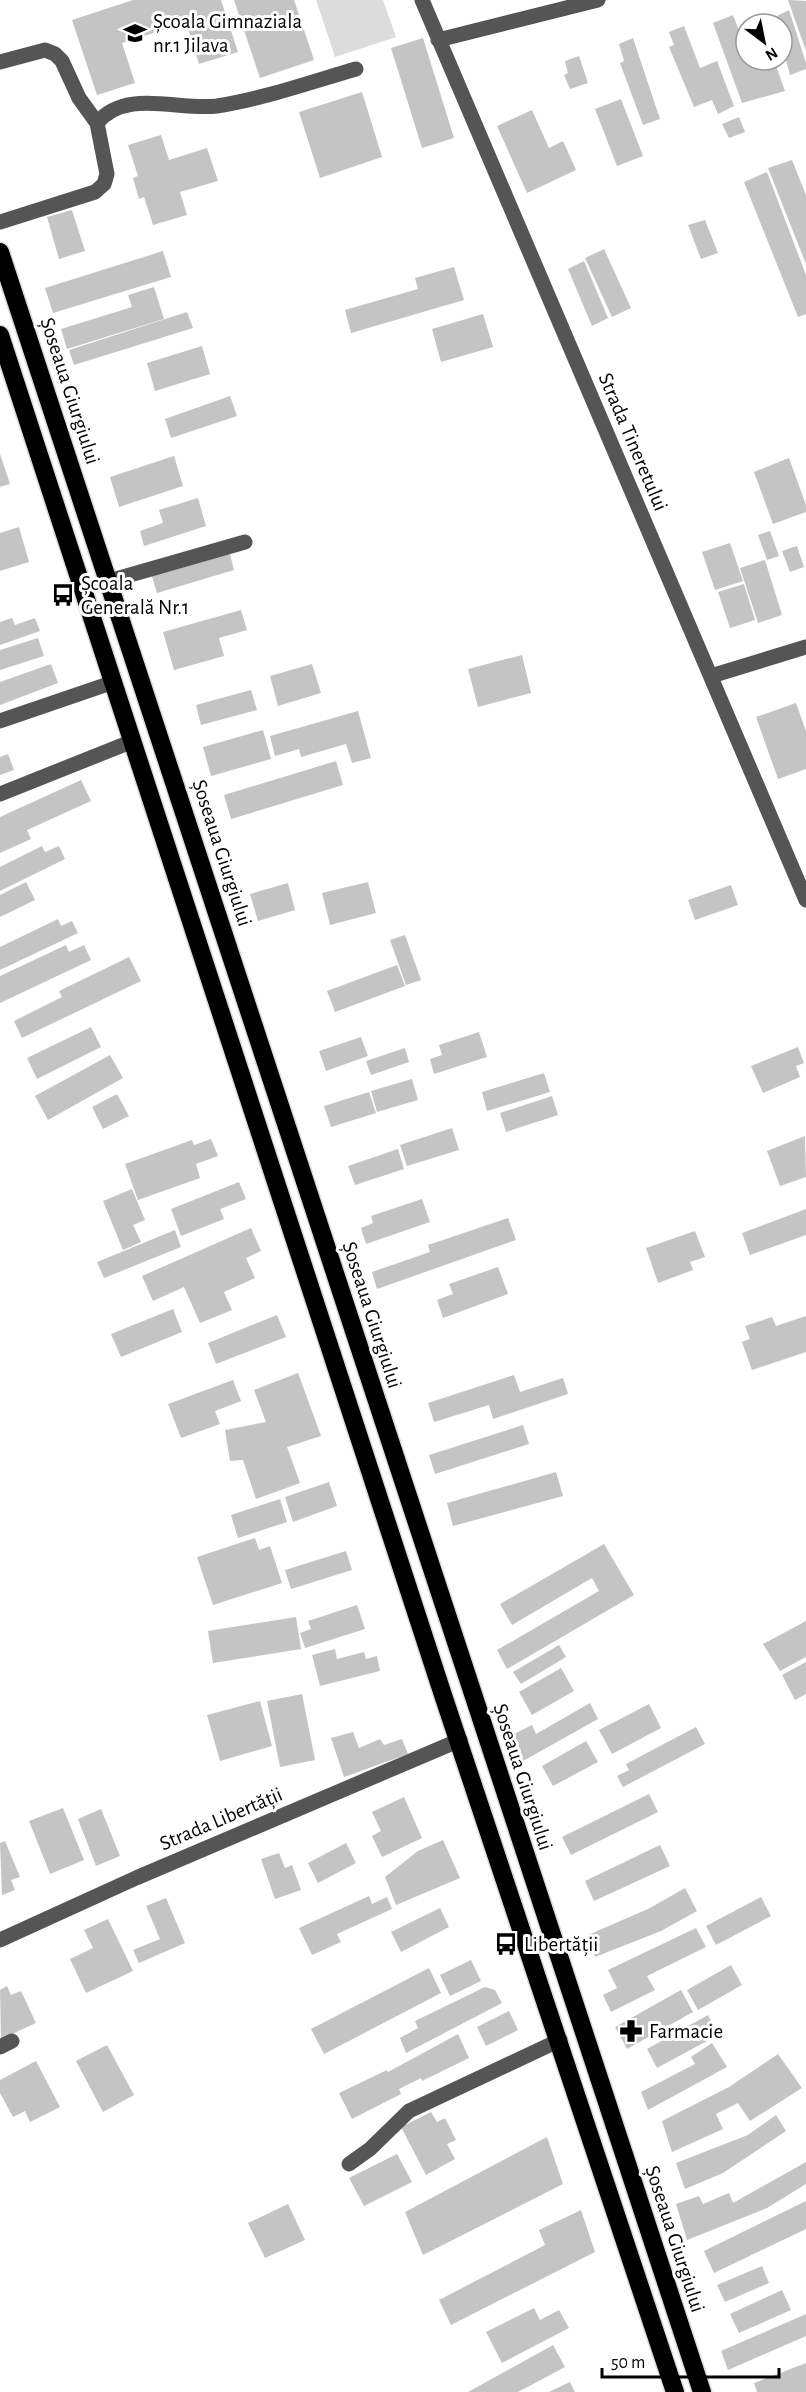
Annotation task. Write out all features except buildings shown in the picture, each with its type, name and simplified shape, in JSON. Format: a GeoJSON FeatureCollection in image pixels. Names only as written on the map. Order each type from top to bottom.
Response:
{"type":"FeatureCollection","features":[{"type":"Feature","properties":{"kind":"highway","name":"Șoseaua Giurgiului"},"geometry":{"type":"LineString","coordinates":[[0,252],[702,2392]]}},
{"type":"Feature","properties":{"kind":"highway"},"geometry":{"type":"LineString","coordinates":[[0,335],[675,2392]]}},
{"type":"Feature","properties":{"kind":"street","name":"Strada Tineretului"},"geometry":{"type":"LineString","coordinates":[[422,0],[806,900]]}},
{"type":"Feature","properties":{"kind":"street"},"geometry":{"type":"LineString","coordinates":[[438,40],[598,0]]}},
{"type":"Feature","properties":{"kind":"street"},"geometry":{"type":"LineString","coordinates":[[0,62],[45,50],[55,54],[62,62],[79,98],[97,123],[107,174],[104,184],[95,192],[0,222]]}},
{"type":"Feature","properties":{"kind":"street"},"geometry":{"type":"LineString","coordinates":[[97,123],[104,115],[123,107],[163,103],[192,107],[217,106],[356,69]]}},
{"type":"Feature","properties":{"kind":"street"},"geometry":{"type":"LineString","coordinates":[[109,581],[244,542]]}},
{"type":"Feature","properties":{"kind":"street"},"geometry":{"type":"LineString","coordinates":[[711,676],[806,647]]}},
{"type":"Feature","properties":{"kind":"street"},"geometry":{"type":"LineString","coordinates":[[0,721],[114,682]]}},
{"type":"Feature","properties":{"kind":"street"},"geometry":{"type":"LineString","coordinates":[[0,794],[133,741]]}},
{"type":"Feature","properties":{"kind":"street","name":"Strada Libertății"},"geometry":{"type":"LineString","coordinates":[[0,1940],[136,1878],[460,1740]]}},
{"type":"Feature","properties":{"kind":"street"},"geometry":{"type":"LineString","coordinates":[[349,2164],[370,2150],[409,2111],[560,2040]]}},
{"type":"Feature","properties":{"kind":"shaded area"},"geometry":{"type":"Polygon","coordinates":[[[316,0],[383,0],[396,37],[335,57],[316,0]]]}},
{"type":"Feature","properties":{"kind":"place","name":"Școala Gimnaziala nr.1 Jilava"},"geometry":{"type":"Point","coordinates":[135,33]}},
{"type":"Feature","properties":{"kind":"place","name":"Școala Generală Nr.1"},"geometry":{"type":"Point","coordinates":[63,595]}},
{"type":"Feature","properties":{"kind":"place","name":"Libertății"},"geometry":{"type":"Point","coordinates":[506,1944]}},
{"type":"Feature","properties":{"kind":"place","name":"Farmacie"},"geometry":{"type":"Point","coordinates":[631,2031]}}]}
